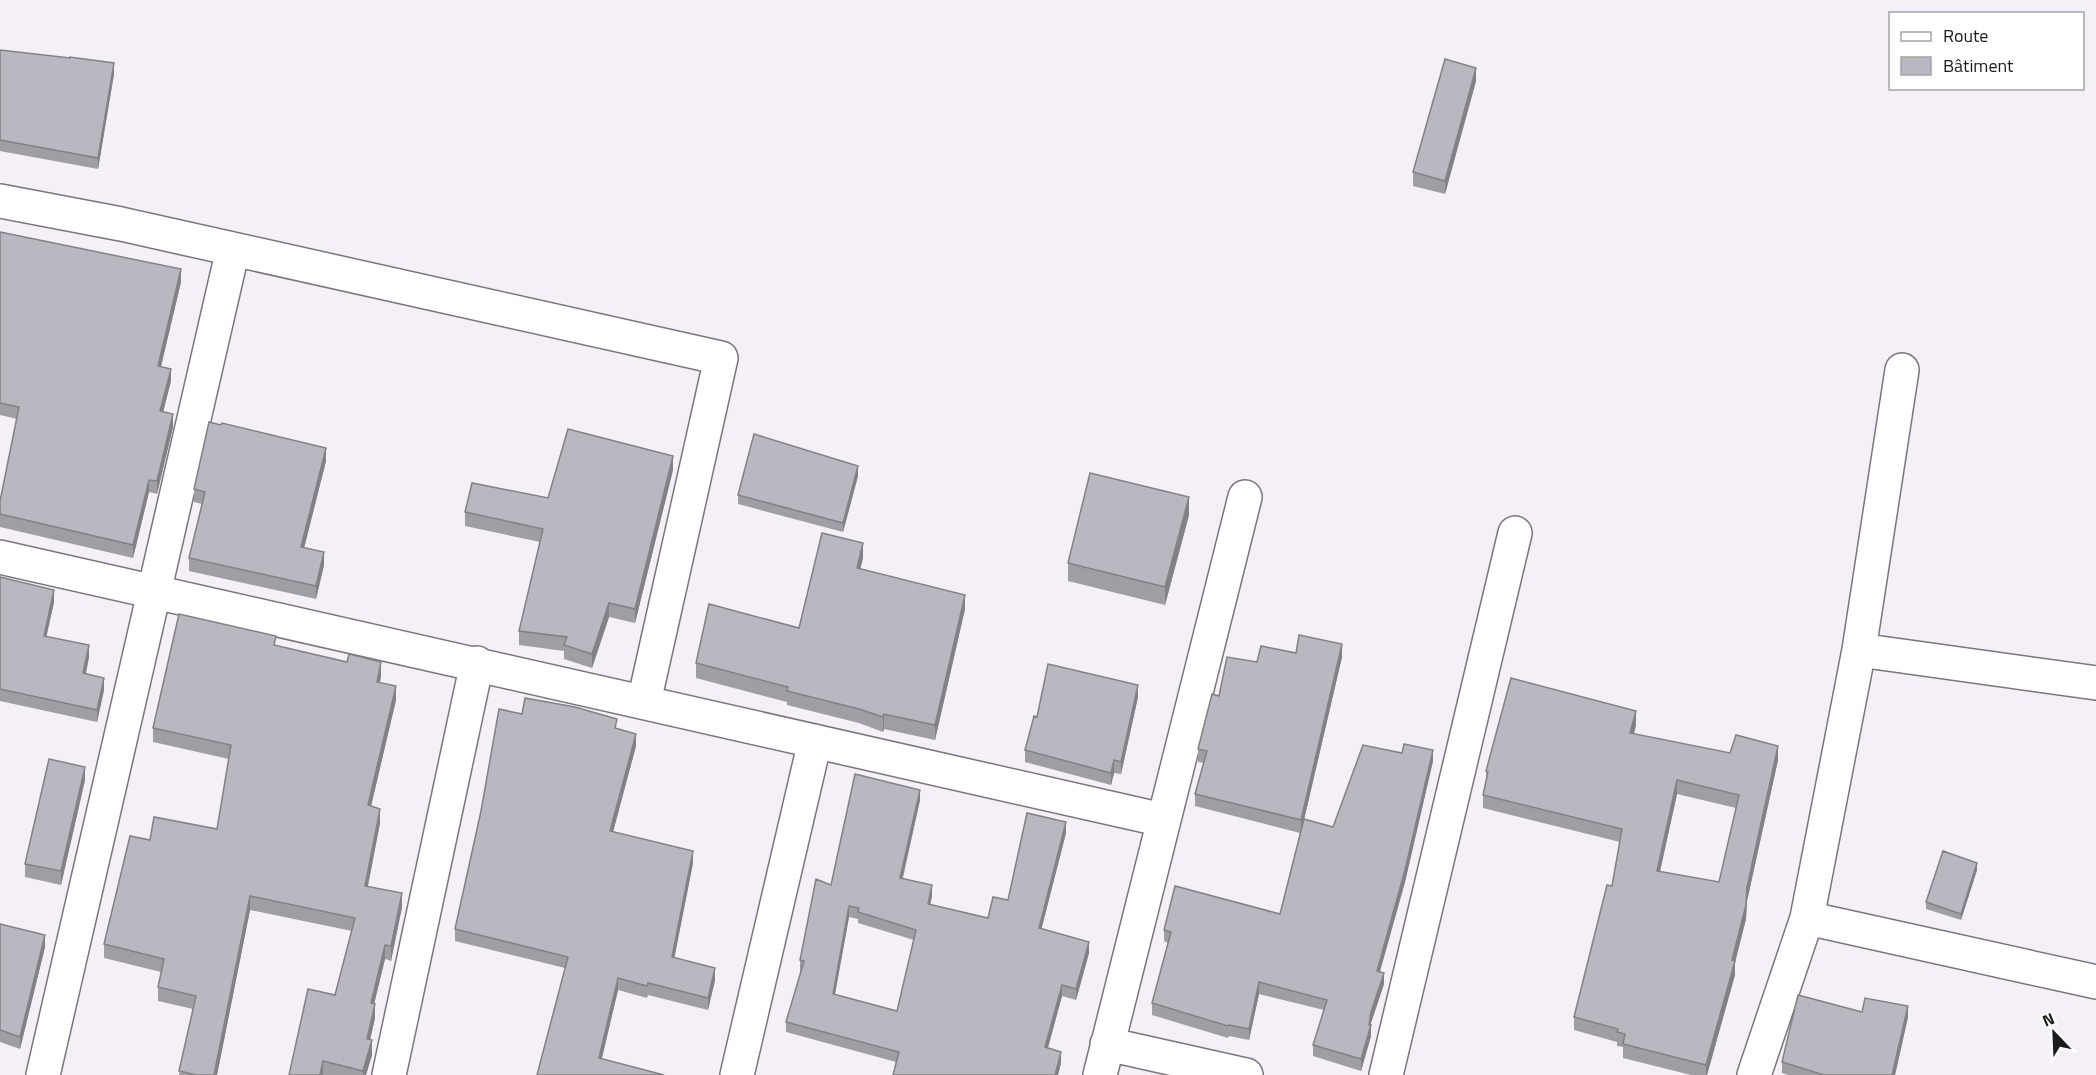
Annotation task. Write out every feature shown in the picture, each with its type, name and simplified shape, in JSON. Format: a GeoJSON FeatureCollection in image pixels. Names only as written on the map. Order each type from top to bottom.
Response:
{"type":"FeatureCollection","features":[{"type":"Feature","properties":{"kind":"street"},"geometry":{"type":"LineString","coordinates":[[0,201],[121,224],[721,358],[645,702]]}},
{"type":"Feature","properties":{"kind":"street"},"geometry":{"type":"LineString","coordinates":[[43,1075],[233,249]]}},
{"type":"Feature","properties":{"kind":"street"},"geometry":{"type":"LineString","coordinates":[[1754,1075],[1807,918],[1858,650],[1902,370]]}},
{"type":"Feature","properties":{"kind":"street"},"geometry":{"type":"LineString","coordinates":[[1100,1075],[1245,497]]}},
{"type":"Feature","properties":{"kind":"street"},"geometry":{"type":"LineString","coordinates":[[1386,1075],[1515,533]]}},
{"type":"Feature","properties":{"kind":"street"},"geometry":{"type":"LineString","coordinates":[[0,557],[477,663],[1163,820]]}},
{"type":"Feature","properties":{"kind":"street"},"geometry":{"type":"LineString","coordinates":[[1858,650],[2096,683]]}},
{"type":"Feature","properties":{"kind":"street"},"geometry":{"type":"LineString","coordinates":[[389,1075],[477,663]]}},
{"type":"Feature","properties":{"kind":"street"},"geometry":{"type":"LineString","coordinates":[[737,1075],[815,741]]}},
{"type":"Feature","properties":{"kind":"street"},"geometry":{"type":"LineString","coordinates":[[1807,918],[2096,982]]}},
{"type":"Feature","properties":{"kind":"street"},"geometry":{"type":"LineString","coordinates":[[1107,1044],[1246,1075]]}},
{"type":"Feature","properties":{"kind":"building"},"geometry":{"type":"Polygon","coordinates":[[[0,50],[114,63],[98,158],[0,140],[0,50]]]}},
{"type":"Feature","properties":{"kind":"building"},"geometry":{"type":"Polygon","coordinates":[[[1445,59],[1476,68],[1445,181],[1413,172],[1445,59]]]}},
{"type":"Feature","properties":{"kind":"building"},"geometry":{"type":"Polygon","coordinates":[[[0,232],[181,269],[158,366],[171,369],[160,411],[173,414],[157,481],[149,480],[133,545],[0,514],[0,501],[19,407],[0,403],[0,232]]]}},
{"type":"Feature","properties":{"kind":"building"},"geometry":{"type":"Polygon","coordinates":[[[209,422],[221,425],[222,423],[326,448],[301,547],[324,552],[316,586],[189,558],[205,492],[194,489],[209,422]]]}},
{"type":"Feature","properties":{"kind":"building"},"geometry":{"type":"Polygon","coordinates":[[[568,429],[673,456],[635,609],[609,603],[592,654],[564,645],[567,637],[519,631],[543,529],[465,512],[472,483],[548,498],[568,429]]]}},
{"type":"Feature","properties":{"kind":"building"},"geometry":{"type":"Polygon","coordinates":[[[754,434],[858,466],[843,523],[738,495],[754,434]]]}},
{"type":"Feature","properties":{"kind":"building"},"geometry":{"type":"Polygon","coordinates":[[[1090,473],[1189,497],[1165,587],[1068,563],[1090,473]]]}},
{"type":"Feature","properties":{"kind":"building"},"geometry":{"type":"Polygon","coordinates":[[[822,533],[863,543],[857,568],[965,595],[935,725],[884,714],[883,717],[787,691],[788,687],[696,663],[709,604],[799,628],[822,533]]]}},
{"type":"Feature","properties":{"kind":"building"},"geometry":{"type":"Polygon","coordinates":[[[0,577],[54,590],[44,636],[89,645],[83,673],[104,678],[97,710],[0,689],[0,577]]]}},
{"type":"Feature","properties":{"kind":"building"},"geometry":{"type":"Polygon","coordinates":[[[179,614],[276,636],[274,645],[347,662],[349,654],[381,662],[377,682],[396,686],[368,805],[380,809],[365,886],[402,893],[391,946],[385,945],[371,1003],[375,1004],[367,1039],[372,1040],[363,1071],[323,1061],[320,1075],[289,1075],[308,989],[335,995],[355,918],[250,896],[214,1075],[196,1075],[179,1071],[196,996],[158,987],[164,959],[104,944],[130,836],[150,840],[154,817],[217,829],[231,745],[153,728],[179,614]]]}},
{"type":"Feature","properties":{"kind":"building"},"geometry":{"type":"Polygon","coordinates":[[[1299,635],[1342,644],[1301,820],[1195,794],[1207,751],[1198,749],[1212,694],[1219,696],[1227,657],[1257,662],[1261,646],[1296,653],[1299,635]]]}},
{"type":"Feature","properties":{"kind":"building"},"geometry":{"type":"Polygon","coordinates":[[[1048,664],[1138,685],[1121,762],[1114,760],[1111,773],[1025,750],[1034,716],[1037,717],[1048,664]]]}},
{"type":"Feature","properties":{"kind":"building"},"geometry":{"type":"Polygon","coordinates":[[[1511,678],[1636,711],[1630,733],[1730,753],[1736,735],[1778,746],[1747,887],[1746,905],[1732,960],[1735,961],[1706,1065],[1623,1044],[1625,1034],[1617,1032],[1618,1029],[1574,1017],[1607,885],[1612,886],[1622,829],[1483,795],[1488,772],[1486,771],[1511,678]],[[1677,780],[1657,871],[1719,882],[1739,795],[1677,780]]]}},
{"type":"Feature","properties":{"kind":"building"},"geometry":{"type":"Polygon","coordinates":[[[525,698],[575,707],[617,719],[615,728],[636,734],[610,831],[693,851],[672,957],[715,968],[708,998],[618,978],[599,1058],[664,1075],[537,1075],[568,957],[455,929],[481,811],[499,709],[522,714],[525,698]]]}},
{"type":"Feature","properties":{"kind":"building"},"geometry":{"type":"Polygon","coordinates":[[[1404,744],[1433,750],[1405,870],[1377,971],[1384,973],[1371,1012],[1369,1025],[1371,1025],[1361,1059],[1313,1045],[1327,1000],[1259,982],[1249,1029],[1228,1026],[1152,1003],[1171,932],[1164,930],[1175,886],[1280,914],[1304,819],[1333,827],[1363,745],[1402,753],[1404,744]]]}},
{"type":"Feature","properties":{"kind":"building"},"geometry":{"type":"Polygon","coordinates":[[[49,759],[85,767],[61,871],[25,864],[49,759]]]}},
{"type":"Feature","properties":{"kind":"building"},"geometry":{"type":"Polygon","coordinates":[[[855,774],[920,790],[900,878],[932,885],[928,904],[988,918],[993,897],[1008,900],[1027,813],[1066,822],[1039,928],[1089,942],[1076,989],[1062,985],[1045,1047],[1061,1052],[1055,1075],[893,1075],[899,1052],[786,1022],[804,961],[800,960],[816,879],[831,885],[855,774]],[[849,906],[833,994],[897,1011],[916,930],[858,912],[859,908],[849,906]]]}},
{"type":"Feature","properties":{"kind":"building"},"geometry":{"type":"Polygon","coordinates":[[[1943,851],[1977,863],[1961,914],[1926,902],[1943,851]]]}},
{"type":"Feature","properties":{"kind":"building"},"geometry":{"type":"Polygon","coordinates":[[[0,924],[45,935],[20,1037],[0,1030],[0,924]]]}},
{"type":"Feature","properties":{"kind":"building"},"geometry":{"type":"Polygon","coordinates":[[[1798,995],[1862,1012],[1865,998],[1908,1006],[1892,1075],[1824,1075],[1782,1062],[1798,995]]]}}]}
